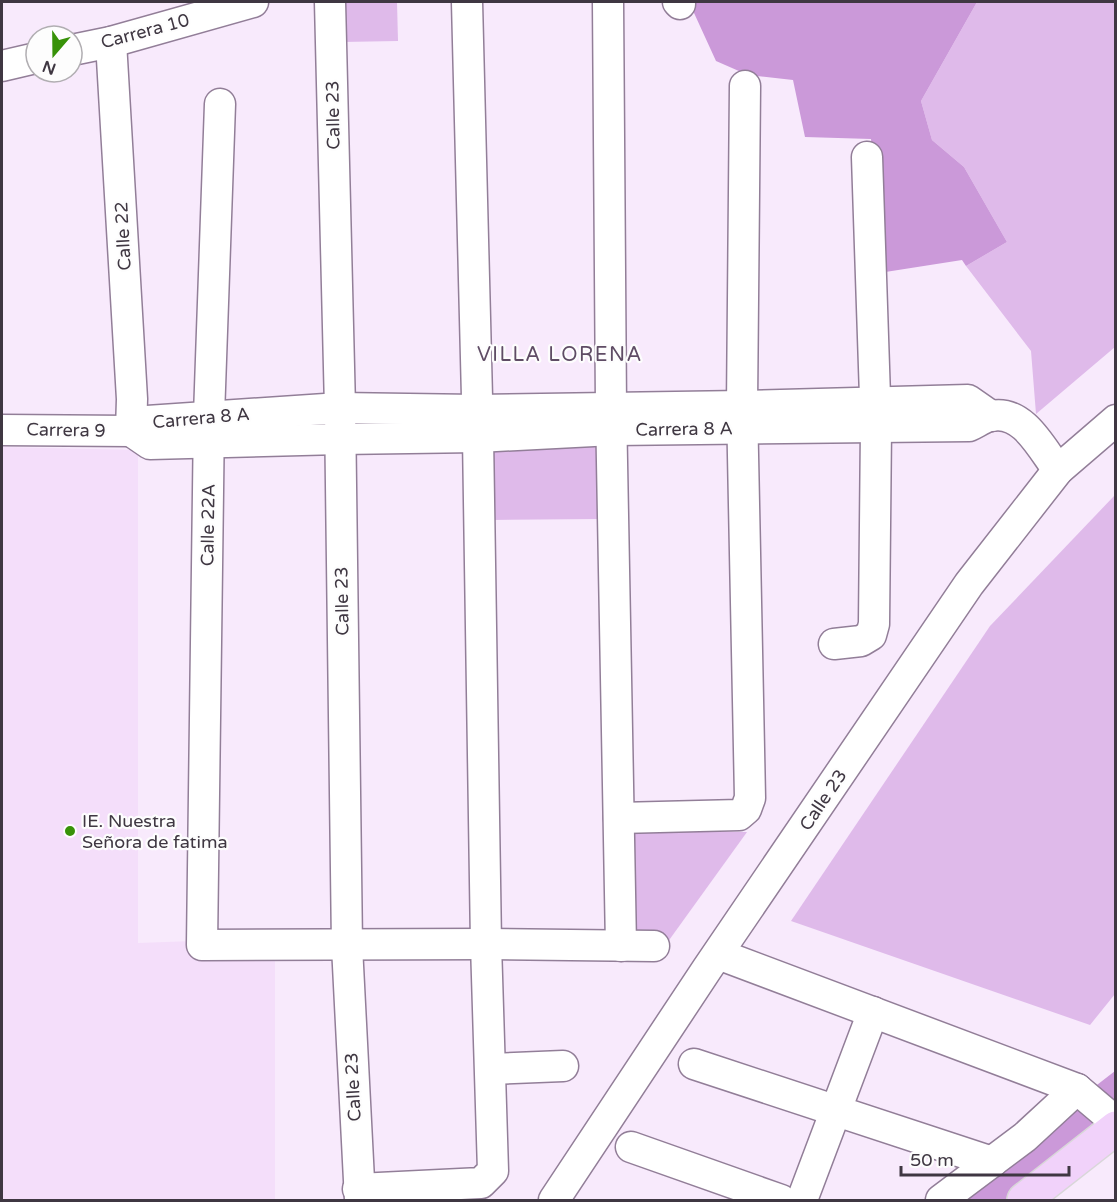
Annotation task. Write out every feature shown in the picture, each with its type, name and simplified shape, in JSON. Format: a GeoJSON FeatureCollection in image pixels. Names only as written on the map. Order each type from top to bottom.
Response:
{"type":"FeatureCollection","features":[{"type":"Feature","properties":{"kind":"main road"},"geometry":{"type":"LineString","coordinates":[[1024,1200],[1116,1128]]}},
{"type":"Feature","properties":{"kind":"street","name":"Calle 23"},"geometry":{"type":"LineString","coordinates":[[330,2],[340,408],[347,945],[359,1195]]}},
{"type":"Feature","properties":{"kind":"street"},"geometry":{"type":"LineString","coordinates":[[359,1195],[481,1183],[493,1172],[486,944],[467,2]]}},
{"type":"Feature","properties":{"kind":"street"},"geometry":{"type":"LineString","coordinates":[[608,2],[621,946]]}},
{"type":"Feature","properties":{"kind":"street","name":"Carrera 10"},"geometry":{"type":"LineString","coordinates":[[84,48],[111,42],[242,3]]}},
{"type":"Feature","properties":{"kind":"street","name":"Calle 22"},"geometry":{"type":"LineString","coordinates":[[111,42],[131,387],[131,431]]}},
{"type":"Feature","properties":{"kind":"street"},"geometry":{"type":"LineString","coordinates":[[2,66],[24,61]]}},
{"type":"Feature","properties":{"kind":"street"},"geometry":{"type":"LineString","coordinates":[[619,818],[739,816],[746,809],[750,798],[742,417],[745,86]]}},
{"type":"Feature","properties":{"kind":"street","name":"Calle 22A"},"geometry":{"type":"LineString","coordinates":[[220,104],[209,429],[202,945],[347,945]]}},
{"type":"Feature","properties":{"kind":"street"},"geometry":{"type":"LineString","coordinates":[[834,644],[861,641],[871,635],[874,624],[875,415],[867,157]]}},
{"type":"Feature","properties":{"kind":"street","name":"Carrera 8 A"},"geometry":{"type":"LineString","coordinates":[[131,431],[147,421],[209,429],[340,439],[477,424],[612,419],[875,415],[968,400],[991,416],[1018,420],[1058,470]]}},
{"type":"Feature","properties":{"kind":"street","name":"Carrera 8 A"},"geometry":{"type":"LineString","coordinates":[[209,429],[340,408],[477,424]]}},
{"type":"Feature","properties":{"kind":"street","name":"Calle 23"},"geometry":{"type":"LineString","coordinates":[[554,1200],[969,584],[1058,470],[1116,420]]}},
{"type":"Feature","properties":{"kind":"street","name":"Carrera 9"},"geometry":{"type":"LineString","coordinates":[[2,430],[131,431]]}},
{"type":"Feature","properties":{"kind":"street"},"geometry":{"type":"LineString","coordinates":[[347,945],[654,946]]}},
{"type":"Feature","properties":{"kind":"street"},"geometry":{"type":"LineString","coordinates":[[718,954],[1077,1089],[1116,1122]]}},
{"type":"Feature","properties":{"kind":"street"},"geometry":{"type":"LineString","coordinates":[[802,1200],[873,1012]]}},
{"type":"Feature","properties":{"kind":"street"},"geometry":{"type":"LineString","coordinates":[[694,1064],[992,1162]]}},
{"type":"Feature","properties":{"kind":"street"},"geometry":{"type":"LineString","coordinates":[[491,1069],[563,1066]]}},
{"type":"Feature","properties":{"kind":"street"},"geometry":{"type":"LineString","coordinates":[[941,1200],[1025,1137],[1077,1089]]}},
{"type":"Feature","properties":{"kind":"street"},"geometry":{"type":"LineString","coordinates":[[631,1147],[781,1200]]}},
{"type":"Feature","properties":{"kind":"shaded area"},"geometry":{"type":"Polygon","coordinates":[[[340,2],[397,2],[398,41],[342,42],[340,2]]]}},
{"type":"Feature","properties":{"kind":"shaded area"},"geometry":{"type":"Polygon","coordinates":[[[689,2],[977,2],[921,101],[932,140],[964,167],[1007,242],[966,266],[962,260],[879,273],[871,139],[805,137],[793,80],[748,75],[716,61],[689,2]]]}},
{"type":"Feature","properties":{"kind":"shaded area"},"geometry":{"type":"Polygon","coordinates":[[[977,2],[1115,2],[1115,347],[1036,414],[1031,351],[966,266],[1007,242],[964,167],[932,140],[921,101],[977,2]]]}},
{"type":"Feature","properties":{"kind":"shaded area"},"geometry":{"type":"Polygon","coordinates":[[[599,434],[600,519],[492,520],[491,435],[599,434]]]}},
{"type":"Feature","properties":{"kind":"shaded area","name":"IE. Nuestra Señora de fatima"},"geometry":{"type":"Polygon","coordinates":[[[2,447],[138,450],[138,943],[193,941],[196,961],[275,960],[275,1200],[2,1200],[2,447]]]}},
{"type":"Feature","properties":{"kind":"shaded area"},"geometry":{"type":"Polygon","coordinates":[[[1115,495],[1115,994],[1090,1025],[791,921],[990,626],[1115,495]]]}},
{"type":"Feature","properties":{"kind":"shaded area"},"geometry":{"type":"Polygon","coordinates":[[[632,829],[747,832],[667,943],[631,940],[632,829]]]}},
{"type":"Feature","properties":{"kind":"shaded area"},"geometry":{"type":"Polygon","coordinates":[[[1115,1071],[1115,1102],[1093,1088],[1115,1071]]]}},
{"type":"Feature","properties":{"kind":"shaded area"},"geometry":{"type":"Polygon","coordinates":[[[1074,1100],[1099,1130],[1011,1200],[958,1200],[1074,1100]]]}},
{"type":"Feature","properties":{"kind":"place","name":"IE. Nuestra Señora de fatima"},"geometry":{"type":"Point","coordinates":[70,831]}},
{"type":"Feature","properties":{"kind":"district","name":"VILLA LORENA"},"geometry":{"type":"Point","coordinates":[560,355]}}]}
